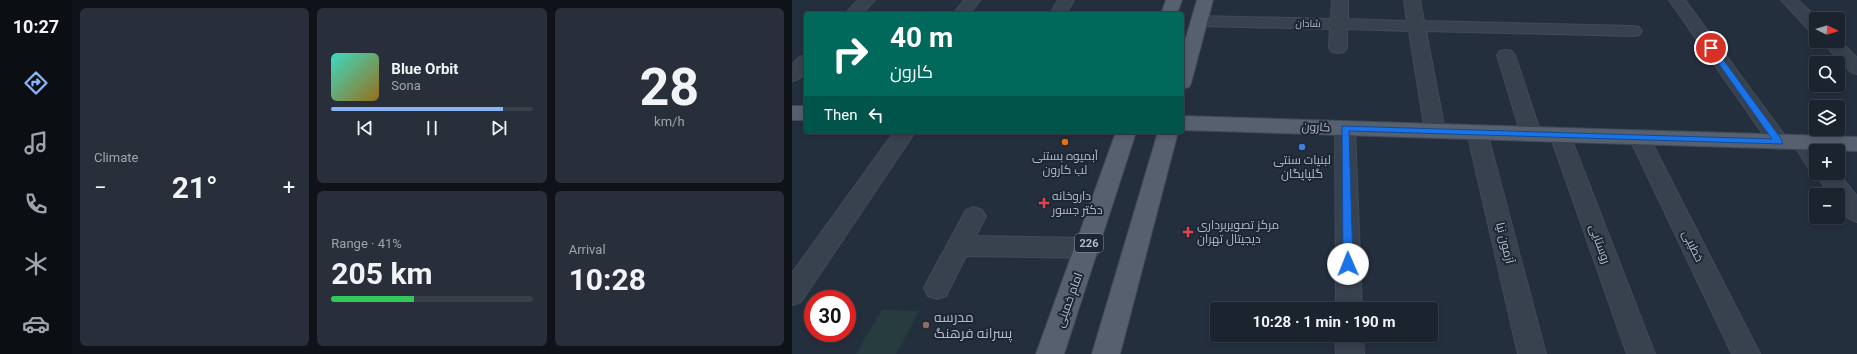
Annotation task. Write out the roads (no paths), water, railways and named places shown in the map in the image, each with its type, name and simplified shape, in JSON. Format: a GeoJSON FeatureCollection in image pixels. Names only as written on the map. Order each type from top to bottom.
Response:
{"type":"FeatureCollection","features":[{"type":"Feature","properties":{"kind":"main road"},"geometry":{"type":"LineString","coordinates":[[1170,12],[1174,0]]}},
{"type":"Feature","properties":{"kind":"main road"},"geometry":{"type":"LineString","coordinates":[[1184,76],[1205,0]]}},
{"type":"Feature","properties":{"kind":"main road"},"geometry":{"type":"LineString","coordinates":[[792,113],[804,113]]}},
{"type":"Feature","properties":{"kind":"main road","name":"کارون"},"geometry":{"type":"LineString","coordinates":[[1184,122],[1857,144]]}},
{"type":"Feature","properties":{"kind":"main road","name":"امام خمینی"},"geometry":{"type":"LineString","coordinates":[[1050,354],[1088,248],[1125,134]]}},
{"type":"Feature","properties":{"kind":"main road"},"geometry":{"type":"LineString","coordinates":[[1106,354],[1167,134]]}},
{"type":"Feature","properties":{"kind":"street"},"geometry":{"type":"LineString","coordinates":[[855,12],[867,0]]}},
{"type":"Feature","properties":{"kind":"street"},"geometry":{"type":"LineString","coordinates":[[963,12],[972,0]]}},
{"type":"Feature","properties":{"kind":"street"},"geometry":{"type":"LineString","coordinates":[[1059,12],[1066,0]]}},
{"type":"Feature","properties":{"kind":"street"},"geometry":{"type":"LineString","coordinates":[[1338,48],[1340,0]]}},
{"type":"Feature","properties":{"kind":"street"},"geometry":{"type":"LineString","coordinates":[[1412,0],[1435,130]]}},
{"type":"Feature","properties":{"kind":"street"},"geometry":{"type":"LineString","coordinates":[[1677,0],[1779,142]]}},
{"type":"Feature","properties":{"kind":"street"},"geometry":{"type":"LineString","coordinates":[[1789,0],[1809,20]]}},
{"type":"Feature","properties":{"kind":"street","name":"شادان"},"geometry":{"type":"LineString","coordinates":[[1200,21],[1633,31]]}},
{"type":"Feature","properties":{"kind":"street"},"geometry":{"type":"LineString","coordinates":[[1837,48],[1857,68]]}},
{"type":"Feature","properties":{"kind":"street"},"geometry":{"type":"LineString","coordinates":[[1506,55],[1531,134]]}},
{"type":"Feature","properties":{"kind":"street"},"geometry":{"type":"LineString","coordinates":[[792,75],[804,63]]}},
{"type":"Feature","properties":{"kind":"street"},"geometry":{"type":"LineString","coordinates":[[1345,128],[1349,302]]}},
{"type":"Feature","properties":{"kind":"street","name":"آزمون نیا"},"geometry":{"type":"LineString","coordinates":[[1478,132],[1532,354]]}},
{"type":"Feature","properties":{"kind":"street"},"geometry":{"type":"LineString","coordinates":[[792,294],[904,134]]}},
{"type":"Feature","properties":{"kind":"street","name":"روستایی"},"geometry":{"type":"LineString","coordinates":[[1560,135],[1641,354]]}},
{"type":"Feature","properties":{"kind":"street","name":"خطیبی"},"geometry":{"type":"LineString","coordinates":[[1639,137],[1746,354]]}},
{"type":"Feature","properties":{"kind":"street"},"geometry":{"type":"LineString","coordinates":[[1802,142],[1809,152]]}},
{"type":"Feature","properties":{"kind":"street"},"geometry":{"type":"LineString","coordinates":[[1831,180],[1857,213]]}},
{"type":"Feature","properties":{"kind":"street"},"geometry":{"type":"LineString","coordinates":[[937,288],[974,216]]}},
{"type":"Feature","properties":{"kind":"street"},"geometry":{"type":"LineString","coordinates":[[958,246],[1088,248]]}},
{"type":"Feature","properties":{"kind":"street"},"geometry":{"type":"LineString","coordinates":[[1349,342],[1350,354]]}},
{"type":"Feature","properties":{"kind":"place","name":"آبمیوه بستنی لب کارون"},"geometry":{"type":"Point","coordinates":[1065,142]}},
{"type":"Feature","properties":{"kind":"place","name":"لبنیات سنتی گلپایگان"},"geometry":{"type":"Point","coordinates":[1302,147]}},
{"type":"Feature","properties":{"kind":"place","name":"داروخانه دکتر جسور"},"geometry":{"type":"Point","coordinates":[1044,203]}},
{"type":"Feature","properties":{"kind":"place","name":"مرکز تصویربرداری دیجیتال تهران"},"geometry":{"type":"Point","coordinates":[1188,232]}},
{"type":"Feature","properties":{"kind":"place","name":"مدرسه پسرانه فرهنگ"},"geometry":{"type":"Point","coordinates":[926,325]}}]}
